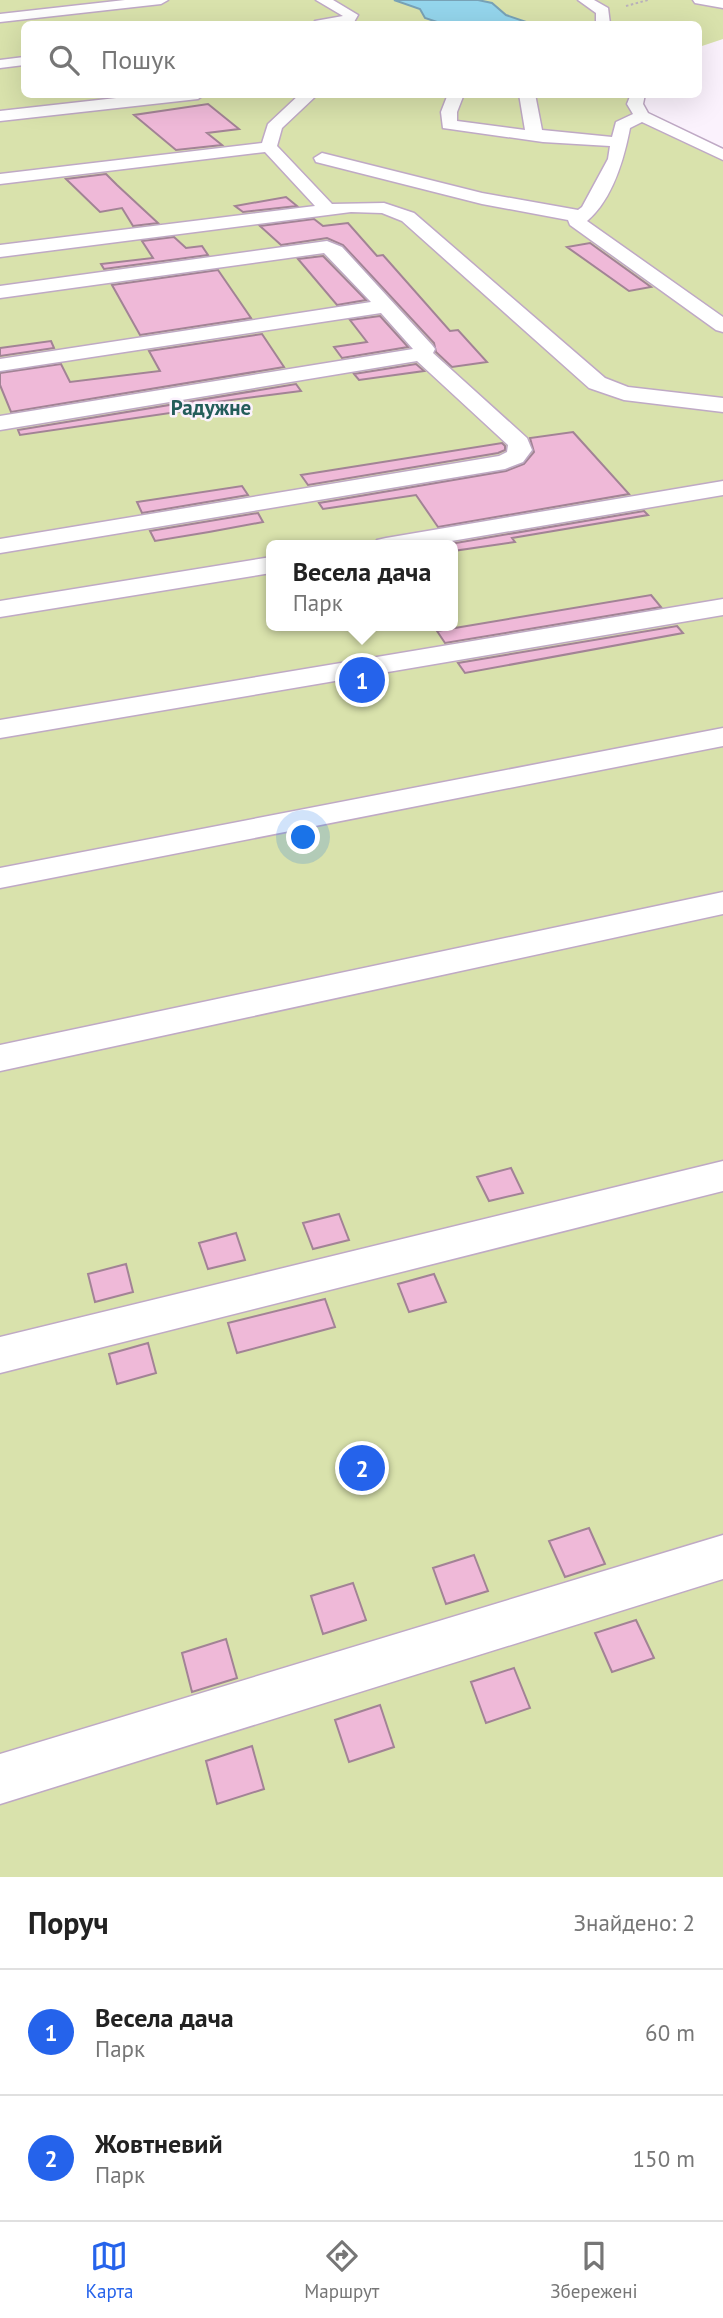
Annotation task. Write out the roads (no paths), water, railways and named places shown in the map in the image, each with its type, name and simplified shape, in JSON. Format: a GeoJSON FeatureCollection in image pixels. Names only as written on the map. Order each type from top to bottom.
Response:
{"type":"FeatureCollection","features":[{"type":"Feature","properties":{"kind":"street"},"geometry":{"type":"LineString","coordinates":[[0,18],[161,0]]}},
{"type":"Feature","properties":{"kind":"street"},"geometry":{"type":"LineString","coordinates":[[323,0],[351,15],[349,19],[339,21]]}},
{"type":"Feature","properties":{"kind":"street"},"geometry":{"type":"LineString","coordinates":[[585,0],[603,11],[603,21]]}},
{"type":"Feature","properties":{"kind":"street"},"geometry":{"type":"LineString","coordinates":[[700,0],[723,4]]}},
{"type":"Feature","properties":{"kind":"street"},"geometry":{"type":"LineString","coordinates":[[0,64],[21,61]]}},
{"type":"Feature","properties":{"kind":"street"},"geometry":{"type":"LineString","coordinates":[[0,116],[162,98]]}},
{"type":"Feature","properties":{"kind":"street"},"geometry":{"type":"LineString","coordinates":[[269,147],[274,127],[306,98]]}},
{"type":"Feature","properties":{"kind":"street"},"geometry":{"type":"LineString","coordinates":[[454,98],[449,112],[449,125],[543,137],[620,142]]}},
{"type":"Feature","properties":{"kind":"street"},"geometry":{"type":"LineString","coordinates":[[528,98],[533,130],[543,137]]}},
{"type":"Feature","properties":{"kind":"street"},"geometry":{"type":"LineString","coordinates":[[637,98],[635,104],[642,116],[723,155]]}},
{"type":"Feature","properties":{"kind":"street"},"geometry":{"type":"LineString","coordinates":[[642,116],[622,125],[616,159],[589,210],[576,221],[723,327]]}},
{"type":"Feature","properties":{"kind":"street"},"geometry":{"type":"LineString","coordinates":[[0,179],[269,147]]}},
{"type":"Feature","properties":{"kind":"street"},"geometry":{"type":"LineString","coordinates":[[269,147],[328,210]]}},
{"type":"Feature","properties":{"kind":"street"},"geometry":{"type":"LineString","coordinates":[[322,158],[469,197],[530,210],[580,216]]}},
{"type":"Feature","properties":{"kind":"street"},"geometry":{"type":"LineString","coordinates":[[0,251],[328,210],[369,206],[398,211],[582,370],[608,389],[723,405]]}},
{"type":"Feature","properties":{"kind":"street"},"geometry":{"type":"LineString","coordinates":[[0,292],[319,246],[335,251],[425,349],[421,353],[0,423]]}},
{"type":"Feature","properties":{"kind":"street"},"geometry":{"type":"LineString","coordinates":[[0,365],[385,306]]}},
{"type":"Feature","properties":{"kind":"street"},"geometry":{"type":"LineString","coordinates":[[0,546],[505,461],[519,454],[519,443],[421,353]]}},
{"type":"Feature","properties":{"kind":"street"},"geometry":{"type":"LineString","coordinates":[[416,540],[723,488]]}},
{"type":"Feature","properties":{"kind":"street"},"geometry":{"type":"LineString","coordinates":[[0,609],[266,566]]}},
{"type":"Feature","properties":{"kind":"street"},"geometry":{"type":"LineString","coordinates":[[0,729],[723,607]]}},
{"type":"Feature","properties":{"kind":"street"},"geometry":{"type":"LineString","coordinates":[[0,878],[723,737]]}},
{"type":"Feature","properties":{"kind":"street"},"geometry":{"type":"LineString","coordinates":[[0,1058],[723,903]]}},
{"type":"Feature","properties":{"kind":"street"},"geometry":{"type":"LineString","coordinates":[[0,1355],[723,1175]]}},
{"type":"Feature","properties":{"kind":"street"},"geometry":{"type":"LineString","coordinates":[[0,1779],[723,1557]]}},
{"type":"Feature","properties":{"kind":"water"},"geometry":{"type":"Polygon","coordinates":[[[394,0],[478,0],[492,3],[506,15],[523,21],[434,21],[425,18],[420,9],[394,0]]]}},
{"type":"Feature","properties":{"kind":"place","name":"Весела дача"},"geometry":{"type":"Point","coordinates":[362,680]}},
{"type":"Feature","properties":{"kind":"place","name":"Жовтневий"},"geometry":{"type":"Point","coordinates":[362,1468]}},
{"type":"Feature","properties":{"kind":"district","name":"Радужне"},"geometry":{"type":"Point","coordinates":[211,407]}}]}
